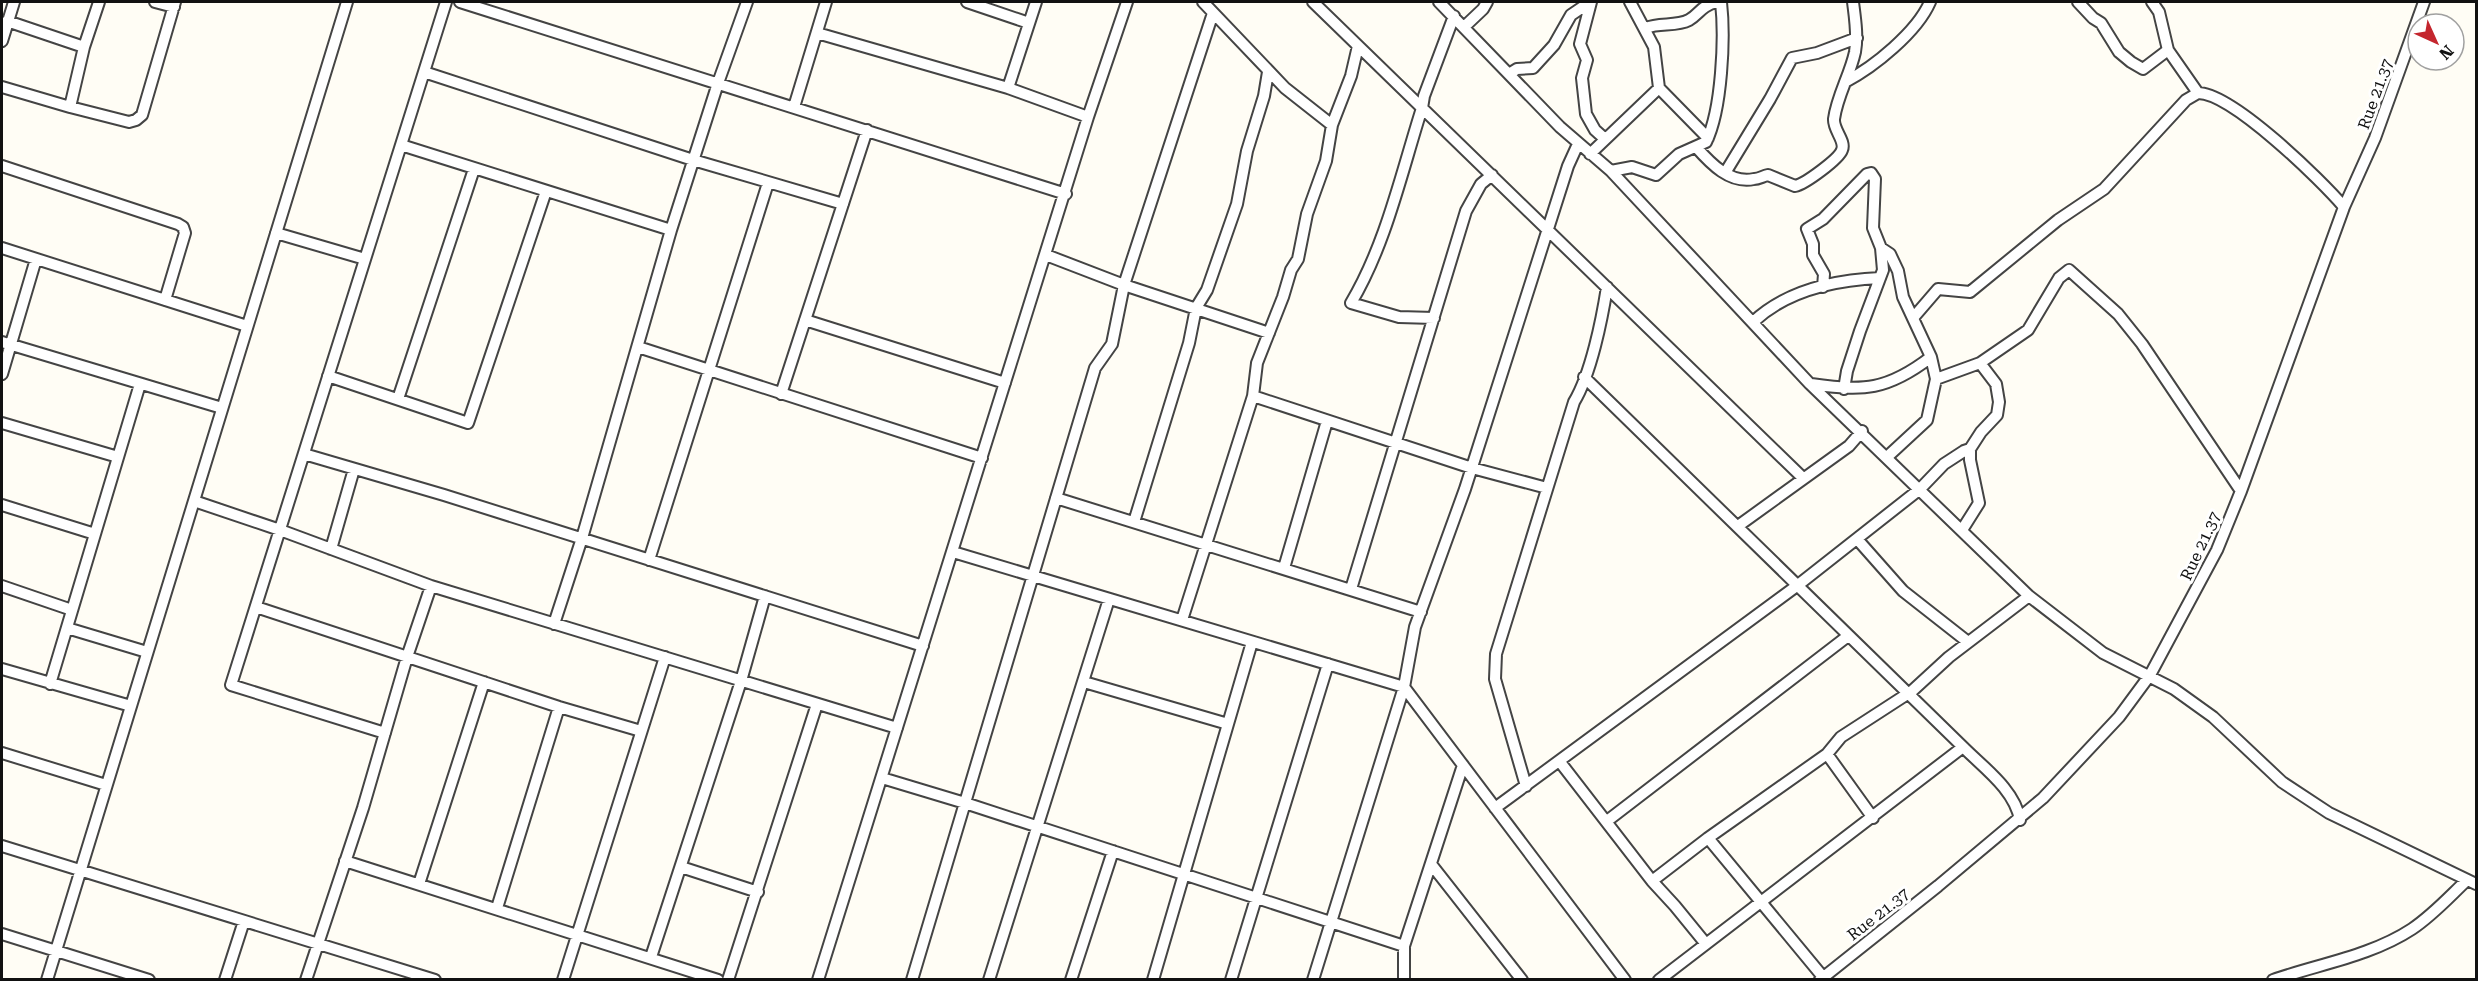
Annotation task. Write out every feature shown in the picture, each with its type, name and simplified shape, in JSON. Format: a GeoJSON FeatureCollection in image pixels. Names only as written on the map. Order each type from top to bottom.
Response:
{"type":"FeatureCollection","features":[{"type":"Feature","properties":{"kind":"street"},"geometry":{"type":"LineString","coordinates":[[2,41],[14,2]]}},
{"type":"Feature","properties":{"kind":"street"},"geometry":{"type":"LineString","coordinates":[[70,107],[84,47],[99,2]]}},
{"type":"Feature","properties":{"kind":"street"},"geometry":{"type":"LineString","coordinates":[[2,87],[129,122],[136,120],[142,115],[175,4],[155,2]]}},
{"type":"Feature","properties":{"kind":"street"},"geometry":{"type":"LineString","coordinates":[[47,980],[347,2]]}},
{"type":"Feature","properties":{"kind":"street"},"geometry":{"type":"LineString","coordinates":[[385,733],[231,685],[446,2]]}},
{"type":"Feature","properties":{"kind":"street"},"geometry":{"type":"LineString","coordinates":[[460,2],[1065,194]]}},
{"type":"Feature","properties":{"kind":"street"},"geometry":{"type":"LineString","coordinates":[[554,624],[582,538],[671,230],[718,83],[747,2]]}},
{"type":"Feature","properties":{"kind":"street"},"geometry":{"type":"LineString","coordinates":[[794,107],[826,2]]}},
{"type":"Feature","properties":{"kind":"street"},"geometry":{"type":"LineString","coordinates":[[967,2],[1029,23]]}},
{"type":"Feature","properties":{"kind":"street"},"geometry":{"type":"LineString","coordinates":[[1008,88],[1036,2]]}},
{"type":"Feature","properties":{"kind":"street"},"geometry":{"type":"LineString","coordinates":[[819,980],[1088,117],[1127,2]]}},
{"type":"Feature","properties":{"kind":"street"},"geometry":{"type":"LineString","coordinates":[[1203,2],[1268,72],[1332,125]]}},
{"type":"Feature","properties":{"kind":"street"},"geometry":{"type":"LineString","coordinates":[[1312,2],[1803,478]]}},
{"type":"Feature","properties":{"kind":"street"},"geometry":{"type":"LineString","coordinates":[[1439,2],[1578,144],[1611,171],[1810,384],[1862,431],[2029,596],[2103,653],[2174,688],[2213,717],[2282,782],[2329,813],[2472,882],[2431,915],[2393,940],[2367,951],[2273,980]]}},
{"type":"Feature","properties":{"kind":"street"},"geometry":{"type":"LineString","coordinates":[[1464,27],[1484,9],[1487,2]]}},
{"type":"Feature","properties":{"kind":"street"},"geometry":{"type":"LineString","coordinates":[[1509,74],[1517,69],[1533,68],[1554,45],[1571,15],[1590,2]]}},
{"type":"Feature","properties":{"kind":"street"},"geometry":{"type":"LineString","coordinates":[[1590,2],[1580,44],[1587,60],[1582,73],[1582,83],[1587,118],[1595,130],[1605,138]]}},
{"type":"Feature","properties":{"kind":"street"},"geometry":{"type":"LineString","coordinates":[[1630,2],[1646,28],[1656,53],[1659,88],[1708,138]]}},
{"type":"Feature","properties":{"kind":"street"},"geometry":{"type":"LineString","coordinates":[[1611,171],[1632,167],[1656,175],[1679,154],[1703,145],[1708,138],[1716,114],[1724,28],[1719,2],[1700,9],[1686,21],[1653,24],[1646,28]]}},
{"type":"Feature","properties":{"kind":"street"},"geometry":{"type":"LineString","coordinates":[[1696,147],[1706,159],[1725,173],[1740,180],[1756,179],[1768,175],[1795,186],[1804,183],[1841,153],[1843,148],[1834,122],[1853,61],[1857,38],[1853,2]]}},
{"type":"Feature","properties":{"kind":"street"},"geometry":{"type":"LineString","coordinates":[[1845,82],[1869,69],[1890,51],[1925,11],[1930,2]]}},
{"type":"Feature","properties":{"kind":"street"},"geometry":{"type":"LineString","coordinates":[[2078,2],[2101,23],[2119,52],[2138,67],[2143,69],[2148,67],[2168,50]]}},
{"type":"Feature","properties":{"kind":"street"},"geometry":{"type":"LineString","coordinates":[[2152,2],[2159,12],[2168,50],[2198,93],[2228,103],[2305,165],[2344,207]]}},
{"type":"Feature","properties":{"kind":"street","name":"Rue 21.37"},"geometry":{"type":"LineString","coordinates":[[1821,978],[2020,820],[2091,748],[2151,675],[2217,550],[2241,491],[2344,207],[2375,138],[2424,2]]}},
{"type":"Feature","properties":{"kind":"street"},"geometry":{"type":"LineString","coordinates":[[912,980],[1095,368],[1112,344],[1124,285],[1213,13]]}},
{"type":"Feature","properties":{"kind":"street"},"geometry":{"type":"LineString","coordinates":[[1434,318],[1399,317],[1351,303],[1372,266],[1424,96],[1454,16]]}},
{"type":"Feature","properties":{"kind":"street"},"geometry":{"type":"LineString","coordinates":[[7,21],[84,47]]}},
{"type":"Feature","properties":{"kind":"street"},"geometry":{"type":"LineString","coordinates":[[817,33],[1008,88],[1088,117]]}},
{"type":"Feature","properties":{"kind":"street"},"geometry":{"type":"LineString","coordinates":[[1725,173],[1792,58],[1817,53],[1857,38]]}},
{"type":"Feature","properties":{"kind":"street"},"geometry":{"type":"LineString","coordinates":[[1182,620],[1253,396],[1257,363],[1291,270],[1298,259],[1307,214],[1326,161],[1332,125],[1351,76],[1358,46]]}},
{"type":"Feature","properties":{"kind":"street"},"geometry":{"type":"LineString","coordinates":[[424,72],[693,160],[843,204]]}},
{"type":"Feature","properties":{"kind":"street"},"geometry":{"type":"LineString","coordinates":[[1134,522],[1189,343],[1196,308],[1207,290],[1237,204],[1247,151],[1264,96],[1268,72]]}},
{"type":"Feature","properties":{"kind":"street"},"geometry":{"type":"LineString","coordinates":[[1590,154],[1659,88]]}},
{"type":"Feature","properties":{"kind":"street"},"geometry":{"type":"LineString","coordinates":[[1913,318],[1938,289],[1970,292],[2058,219],[2104,189],[2186,100],[2198,93]]}},
{"type":"Feature","properties":{"kind":"street"},"geometry":{"type":"LineString","coordinates":[[781,394],[867,130]]}},
{"type":"Feature","properties":{"kind":"street"},"geometry":{"type":"LineString","coordinates":[[1313,980],[1332,923],[1370,790],[1404,687],[1415,627],[1472,468],[1568,166],[1578,144]]}},
{"type":"Feature","properties":{"kind":"street"},"geometry":{"type":"LineString","coordinates":[[401,145],[671,230]]}},
{"type":"Feature","properties":{"kind":"street"},"geometry":{"type":"LineString","coordinates":[[2,165],[183,227],[185,233],[165,300]]}},
{"type":"Feature","properties":{"kind":"street"},"geometry":{"type":"LineString","coordinates":[[399,399],[474,169]]}},
{"type":"Feature","properties":{"kind":"street"},"geometry":{"type":"LineString","coordinates":[[1823,287],[1824,274],[1812,255],[1813,244],[1807,229],[1823,219],[1867,174],[1871,173],[1875,179],[1874,228],[1883,261],[1880,279],[1847,370],[1845,389]]}},
{"type":"Feature","properties":{"kind":"street"},"geometry":{"type":"LineString","coordinates":[[1351,589],[1467,211],[1481,184],[1492,175]]}},
{"type":"Feature","properties":{"kind":"street"},"geometry":{"type":"LineString","coordinates":[[649,560],[768,183]]}},
{"type":"Feature","properties":{"kind":"street"},"geometry":{"type":"LineString","coordinates":[[328,376],[468,423],[546,191]]}},
{"type":"Feature","properties":{"kind":"street"},"geometry":{"type":"LineString","coordinates":[[276,232],[365,259]]}},
{"type":"Feature","properties":{"kind":"street"},"geometry":{"type":"LineString","coordinates":[[2,248],[247,326]]}},
{"type":"Feature","properties":{"kind":"street"},"geometry":{"type":"LineString","coordinates":[[1881,248],[1890,254],[1898,271],[1903,297],[1931,357],[1936,379],[1927,420],[1887,457]]}},
{"type":"Feature","properties":{"kind":"street"},"geometry":{"type":"LineString","coordinates":[[1046,255],[1124,285],[1269,333]]}},
{"type":"Feature","properties":{"kind":"street"},"geometry":{"type":"LineString","coordinates":[[2,374],[6,343],[36,259]]}},
{"type":"Feature","properties":{"kind":"street"},"geometry":{"type":"LineString","coordinates":[[1936,379],[1980,363],[2028,330],[2059,278],[2069,270],[2118,314],[2142,344],[2241,491]]}},
{"type":"Feature","properties":{"kind":"street"},"geometry":{"type":"LineString","coordinates":[[1753,322],[1767,308],[1798,292],[1855,280],[1880,279]]}},
{"type":"Feature","properties":{"kind":"street"},"geometry":{"type":"LineString","coordinates":[[1527,786],[1495,679],[1496,654],[1601,321],[1607,287]]}},
{"type":"Feature","properties":{"kind":"street"},"geometry":{"type":"LineString","coordinates":[[804,320],[1005,383]]}},
{"type":"Feature","properties":{"kind":"street"},"geometry":{"type":"LineString","coordinates":[[6,343],[222,408]]}},
{"type":"Feature","properties":{"kind":"street"},"geometry":{"type":"LineString","coordinates":[[638,348],[982,458]]}},
{"type":"Feature","properties":{"kind":"street"},"geometry":{"type":"LineString","coordinates":[[1810,384],[1861,389],[1894,381],[1931,357]]}},
{"type":"Feature","properties":{"kind":"street"},"geometry":{"type":"LineString","coordinates":[[1962,530],[1979,503],[1970,460],[1970,449],[1997,414],[1999,402],[1996,384],[1980,363]]}},
{"type":"Feature","properties":{"kind":"street"},"geometry":{"type":"LineString","coordinates":[[1584,376],[1963,747],[2010,795],[2018,806],[2020,820]]}},
{"type":"Feature","properties":{"kind":"street"},"geometry":{"type":"LineString","coordinates":[[50,684],[140,384]]}},
{"type":"Feature","properties":{"kind":"street"},"geometry":{"type":"LineString","coordinates":[[1253,396],[1472,468],[1547,488]]}},
{"type":"Feature","properties":{"kind":"street"},"geometry":{"type":"LineString","coordinates":[[1284,568],[1327,421]]}},
{"type":"Feature","properties":{"kind":"street"},"geometry":{"type":"LineString","coordinates":[[2,423],[118,458]]}},
{"type":"Feature","properties":{"kind":"street"},"geometry":{"type":"LineString","coordinates":[[1738,526],[1849,446],[1862,431]]}},
{"type":"Feature","properties":{"kind":"street"},"geometry":{"type":"LineString","coordinates":[[1496,808],[1798,585],[1920,489],[1944,465],[1964,450],[1970,449]]}},
{"type":"Feature","properties":{"kind":"street"},"geometry":{"type":"LineString","coordinates":[[304,454],[582,538],[923,646]]}},
{"type":"Feature","properties":{"kind":"street"},"geometry":{"type":"LineString","coordinates":[[331,549],[354,469]]}},
{"type":"Feature","properties":{"kind":"street"},"geometry":{"type":"LineString","coordinates":[[1056,498],[1421,612]]}},
{"type":"Feature","properties":{"kind":"street"},"geometry":{"type":"LineString","coordinates":[[194,501],[431,586],[897,728]]}},
{"type":"Feature","properties":{"kind":"street"},"geometry":{"type":"LineString","coordinates":[[2,505],[95,534]]}},
{"type":"Feature","properties":{"kind":"street"},"geometry":{"type":"LineString","coordinates":[[1857,539],[1903,591],[1968,642]]}},
{"type":"Feature","properties":{"kind":"street"},"geometry":{"type":"LineString","coordinates":[[953,552],[1404,687],[1626,980]]}},
{"type":"Feature","properties":{"kind":"street"},"geometry":{"type":"LineString","coordinates":[[2,586],[72,610]]}},
{"type":"Feature","properties":{"kind":"street"},"geometry":{"type":"LineString","coordinates":[[306,980],[431,586]]}},
{"type":"Feature","properties":{"kind":"street"},"geometry":{"type":"LineString","coordinates":[[651,957],[741,681],[765,596]]}},
{"type":"Feature","properties":{"kind":"street"},"geometry":{"type":"LineString","coordinates":[[1652,881],[1708,838],[1827,754],[1841,737],[1908,694],[1968,642],[2029,596]]}},
{"type":"Feature","properties":{"kind":"street"},"geometry":{"type":"LineString","coordinates":[[989,980],[1109,598]]}},
{"type":"Feature","properties":{"kind":"street"},"geometry":{"type":"LineString","coordinates":[[256,607],[559,707],[641,731]]}},
{"type":"Feature","properties":{"kind":"street"},"geometry":{"type":"LineString","coordinates":[[67,628],[147,651]]}},
{"type":"Feature","properties":{"kind":"street"},"geometry":{"type":"LineString","coordinates":[[1607,821],[1848,636]]}},
{"type":"Feature","properties":{"kind":"street"},"geometry":{"type":"LineString","coordinates":[[1154,980],[1252,642]]}},
{"type":"Feature","properties":{"kind":"street"},"geometry":{"type":"LineString","coordinates":[[562,980],[664,657]]}},
{"type":"Feature","properties":{"kind":"street"},"geometry":{"type":"LineString","coordinates":[[1231,980],[1328,664]]}},
{"type":"Feature","properties":{"kind":"street"},"geometry":{"type":"LineString","coordinates":[[2,669],[131,706]]}},
{"type":"Feature","properties":{"kind":"street"},"geometry":{"type":"LineString","coordinates":[[419,884],[484,682]]}},
{"type":"Feature","properties":{"kind":"street"},"geometry":{"type":"LineString","coordinates":[[1084,682],[1228,724]]}},
{"type":"Feature","properties":{"kind":"street"},"geometry":{"type":"LineString","coordinates":[[728,980],[817,704]]}},
{"type":"Feature","properties":{"kind":"street"},"geometry":{"type":"LineString","coordinates":[[497,909],[559,707]]}},
{"type":"Feature","properties":{"kind":"street"},"geometry":{"type":"LineString","coordinates":[[1659,980],[1963,747]]}},
{"type":"Feature","properties":{"kind":"street"},"geometry":{"type":"LineString","coordinates":[[2,753],[106,786]]}},
{"type":"Feature","properties":{"kind":"street"},"geometry":{"type":"LineString","coordinates":[[1827,754],[1873,818]]}},
{"type":"Feature","properties":{"kind":"street"},"geometry":{"type":"LineString","coordinates":[[1560,762],[1652,881],[1676,906],[1706,944]]}},
{"type":"Feature","properties":{"kind":"street"},"geometry":{"type":"LineString","coordinates":[[1404,980],[1404,946],[1463,765]]}},
{"type":"Feature","properties":{"kind":"street"},"geometry":{"type":"LineString","coordinates":[[882,778],[1404,946]]}},
{"type":"Feature","properties":{"kind":"street"},"geometry":{"type":"LineString","coordinates":[[1708,838],[1821,978]]}},
{"type":"Feature","properties":{"kind":"street"},"geometry":{"type":"LineString","coordinates":[[2,846],[435,980]]}},
{"type":"Feature","properties":{"kind":"street"},"geometry":{"type":"LineString","coordinates":[[1071,980],[1113,851]]}},
{"type":"Feature","properties":{"kind":"street"},"geometry":{"type":"LineString","coordinates":[[345,861],[718,980]]}},
{"type":"Feature","properties":{"kind":"street"},"geometry":{"type":"LineString","coordinates":[[1431,864],[1522,980]]}},
{"type":"Feature","properties":{"kind":"street"},"geometry":{"type":"LineString","coordinates":[[681,867],[758,892]]}},
{"type":"Feature","properties":{"kind":"street"},"geometry":{"type":"LineString","coordinates":[[225,980],[244,921]]}},
{"type":"Feature","properties":{"kind":"street"},"geometry":{"type":"LineString","coordinates":[[2,934],[146,979]]}}]}
